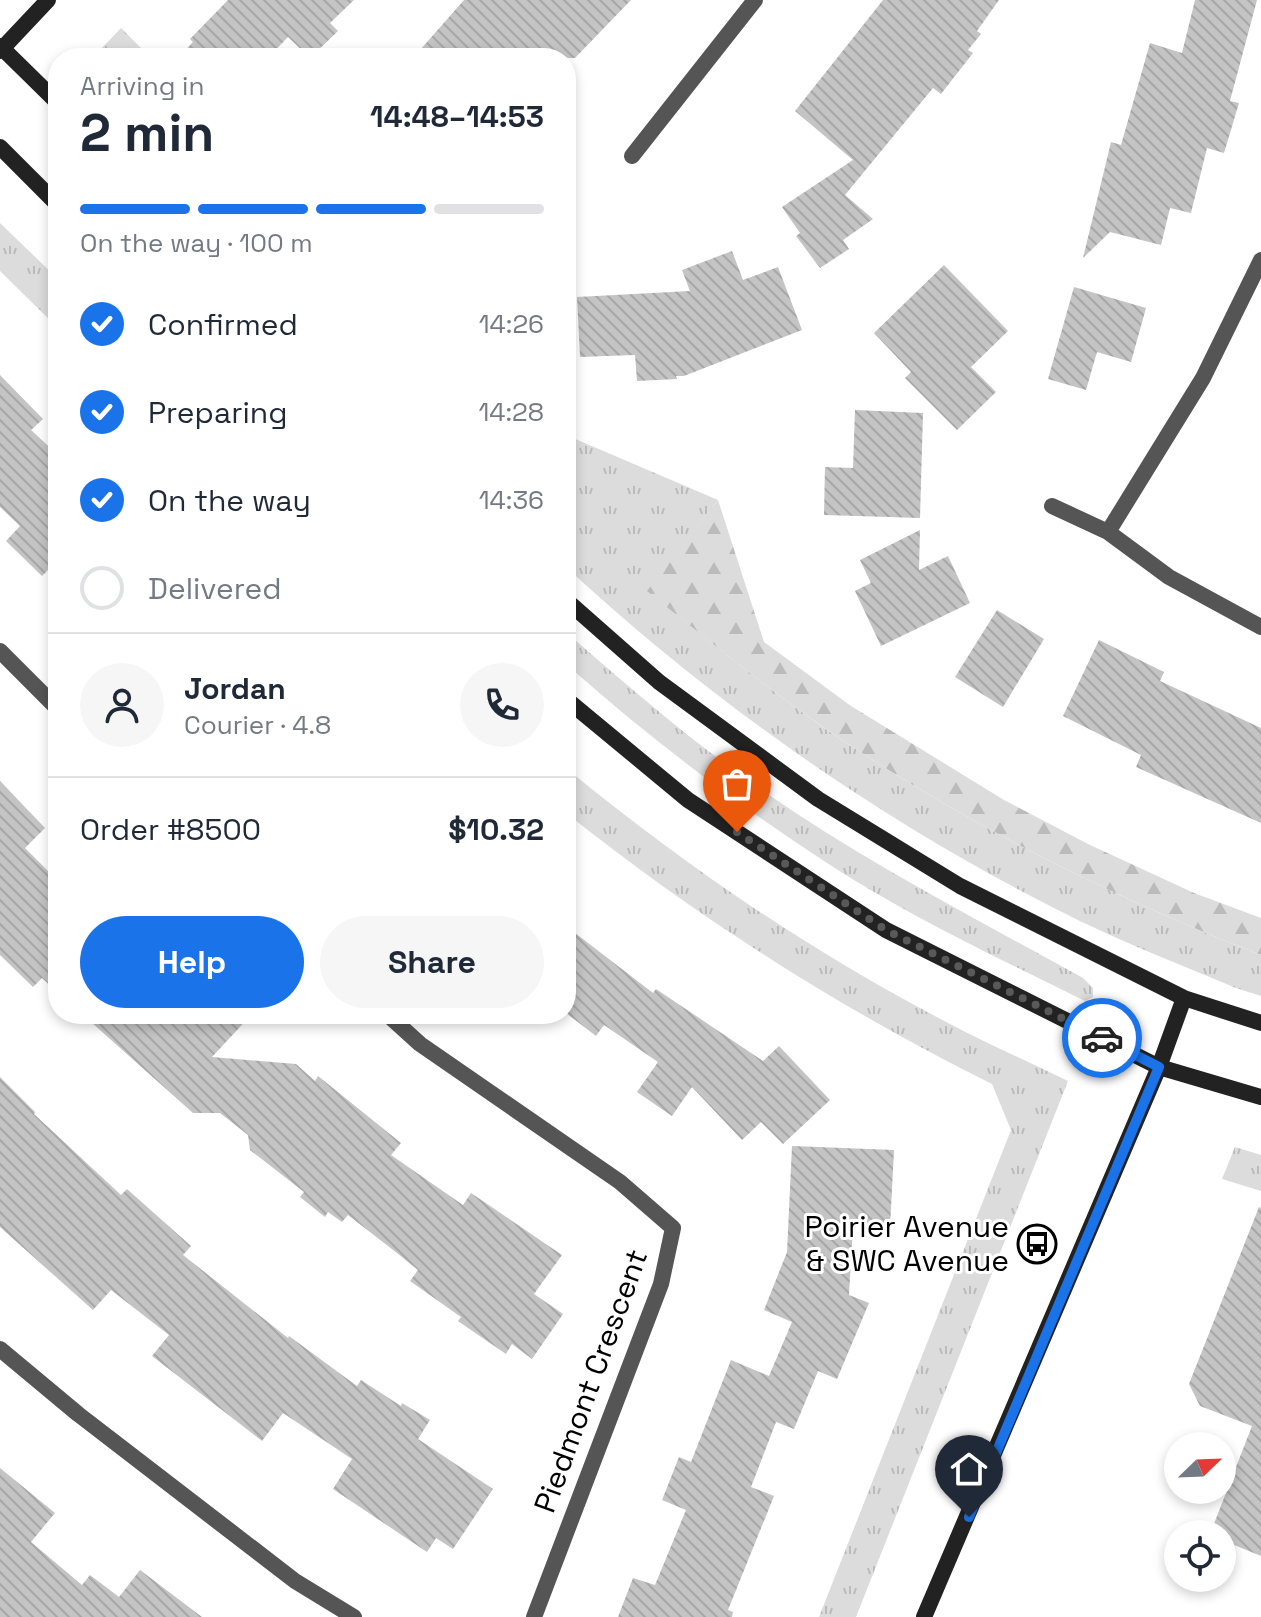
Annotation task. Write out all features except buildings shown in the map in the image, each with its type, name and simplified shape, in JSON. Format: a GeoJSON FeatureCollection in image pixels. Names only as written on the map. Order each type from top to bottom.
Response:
{"type":"FeatureCollection","features":[{"type":"Feature","properties":{"kind":"main road"},"geometry":{"type":"LineString","coordinates":[[48,0],[1,49],[48,94]]}},
{"type":"Feature","properties":{"kind":"main road"},"geometry":{"type":"LineString","coordinates":[[0,147],[48,195]]}},
{"type":"Feature","properties":{"kind":"main road"},"geometry":{"type":"LineString","coordinates":[[576,609],[659,682],[818,799],[960,886],[1184,998],[1261,1023]]}},
{"type":"Feature","properties":{"kind":"main road"},"geometry":{"type":"LineString","coordinates":[[576,707],[688,800],[886,930],[1159,1067],[1261,1097]]}},
{"type":"Feature","properties":{"kind":"main road"},"geometry":{"type":"LineString","coordinates":[[924,1617],[1159,1067],[1184,998]]}},
{"type":"Feature","properties":{"kind":"street"},"geometry":{"type":"LineString","coordinates":[[632,156],[755,0]]}},
{"type":"Feature","properties":{"kind":"street"},"geometry":{"type":"LineString","coordinates":[[1108,532],[1203,378],[1261,260]]}},
{"type":"Feature","properties":{"kind":"street"},"geometry":{"type":"LineString","coordinates":[[1052,506],[1108,532],[1169,577],[1261,627]]}},
{"type":"Feature","properties":{"kind":"street"},"geometry":{"type":"LineString","coordinates":[[0,651],[48,699]]}},
{"type":"Feature","properties":{"kind":"street","name":"Piedmont Crescent"},"geometry":{"type":"LineString","coordinates":[[398,1024],[420,1044],[620,1182],[673,1228],[661,1284],[534,1617]]}},
{"type":"Feature","properties":{"kind":"street"},"geometry":{"type":"LineString","coordinates":[[0,1349],[78,1414],[295,1581],[354,1617]]}},
{"type":"Feature","properties":{"kind":"green space"},"geometry":{"type":"Polygon","coordinates":[[[121,28],[141,48],[102,48],[121,28]]]}},
{"type":"Feature","properties":{"kind":"green space"},"geometry":{"type":"Polygon","coordinates":[[[0,223],[48,269],[48,318],[0,271],[0,223]]]}},
{"type":"Feature","properties":{"kind":"green space"},"geometry":{"type":"Polygon","coordinates":[[[576,439],[718,500],[648,591],[769,688],[894,774],[1047,860],[1153,910],[1261,955],[1261,996],[1102,931],[927,838],[800,756],[739,712],[576,576],[576,439]]]}},
{"type":"Feature","properties":{"kind":"green space"},"geometry":{"type":"Polygon","coordinates":[[[718,500],[764,642],[851,706],[1004,800],[1088,844],[1194,893],[1261,918],[1261,955],[1153,910],[1047,860],[894,774],[744,669],[647,591],[718,500]]]}},
{"type":"Feature","properties":{"kind":"green space"},"geometry":{"type":"Polygon","coordinates":[[[576,641],[677,726],[786,807],[869,859],[1083,978],[1093,988],[1093,997],[1085,1001],[986,952],[921,919],[827,863],[693,768],[576,673],[576,641]]]}},
{"type":"Feature","properties":{"kind":"green space"},"geometry":{"type":"Polygon","coordinates":[[[576,776],[704,874],[850,969],[952,1025],[1068,1081],[856,1617],[819,1617],[1011,1130],[992,1084],[880,1025],[772,960],[576,821],[576,776]]]}},
{"type":"Feature","properties":{"kind":"green space"},"geometry":{"type":"Polygon","coordinates":[[[1235,1147],[1261,1155],[1261,1191],[1222,1179],[1235,1147]]]}},
{"type":"Feature","properties":{"kind":"way so far"},"geometry":{"type":"LineString","coordinates":[[737,832],[886,930],[1102,1038]]}},
{"type":"Feature","properties":{"kind":"place","name":"Poirier Avenue & SWC Avenue"},"geometry":{"type":"Point","coordinates":[1037,1244]}},
{"type":"Feature","properties":{"kind":"route"},"geometry":{"type":"LineString","coordinates":[[969,1517],[1159,1067],[1102,1038]]}}]}
